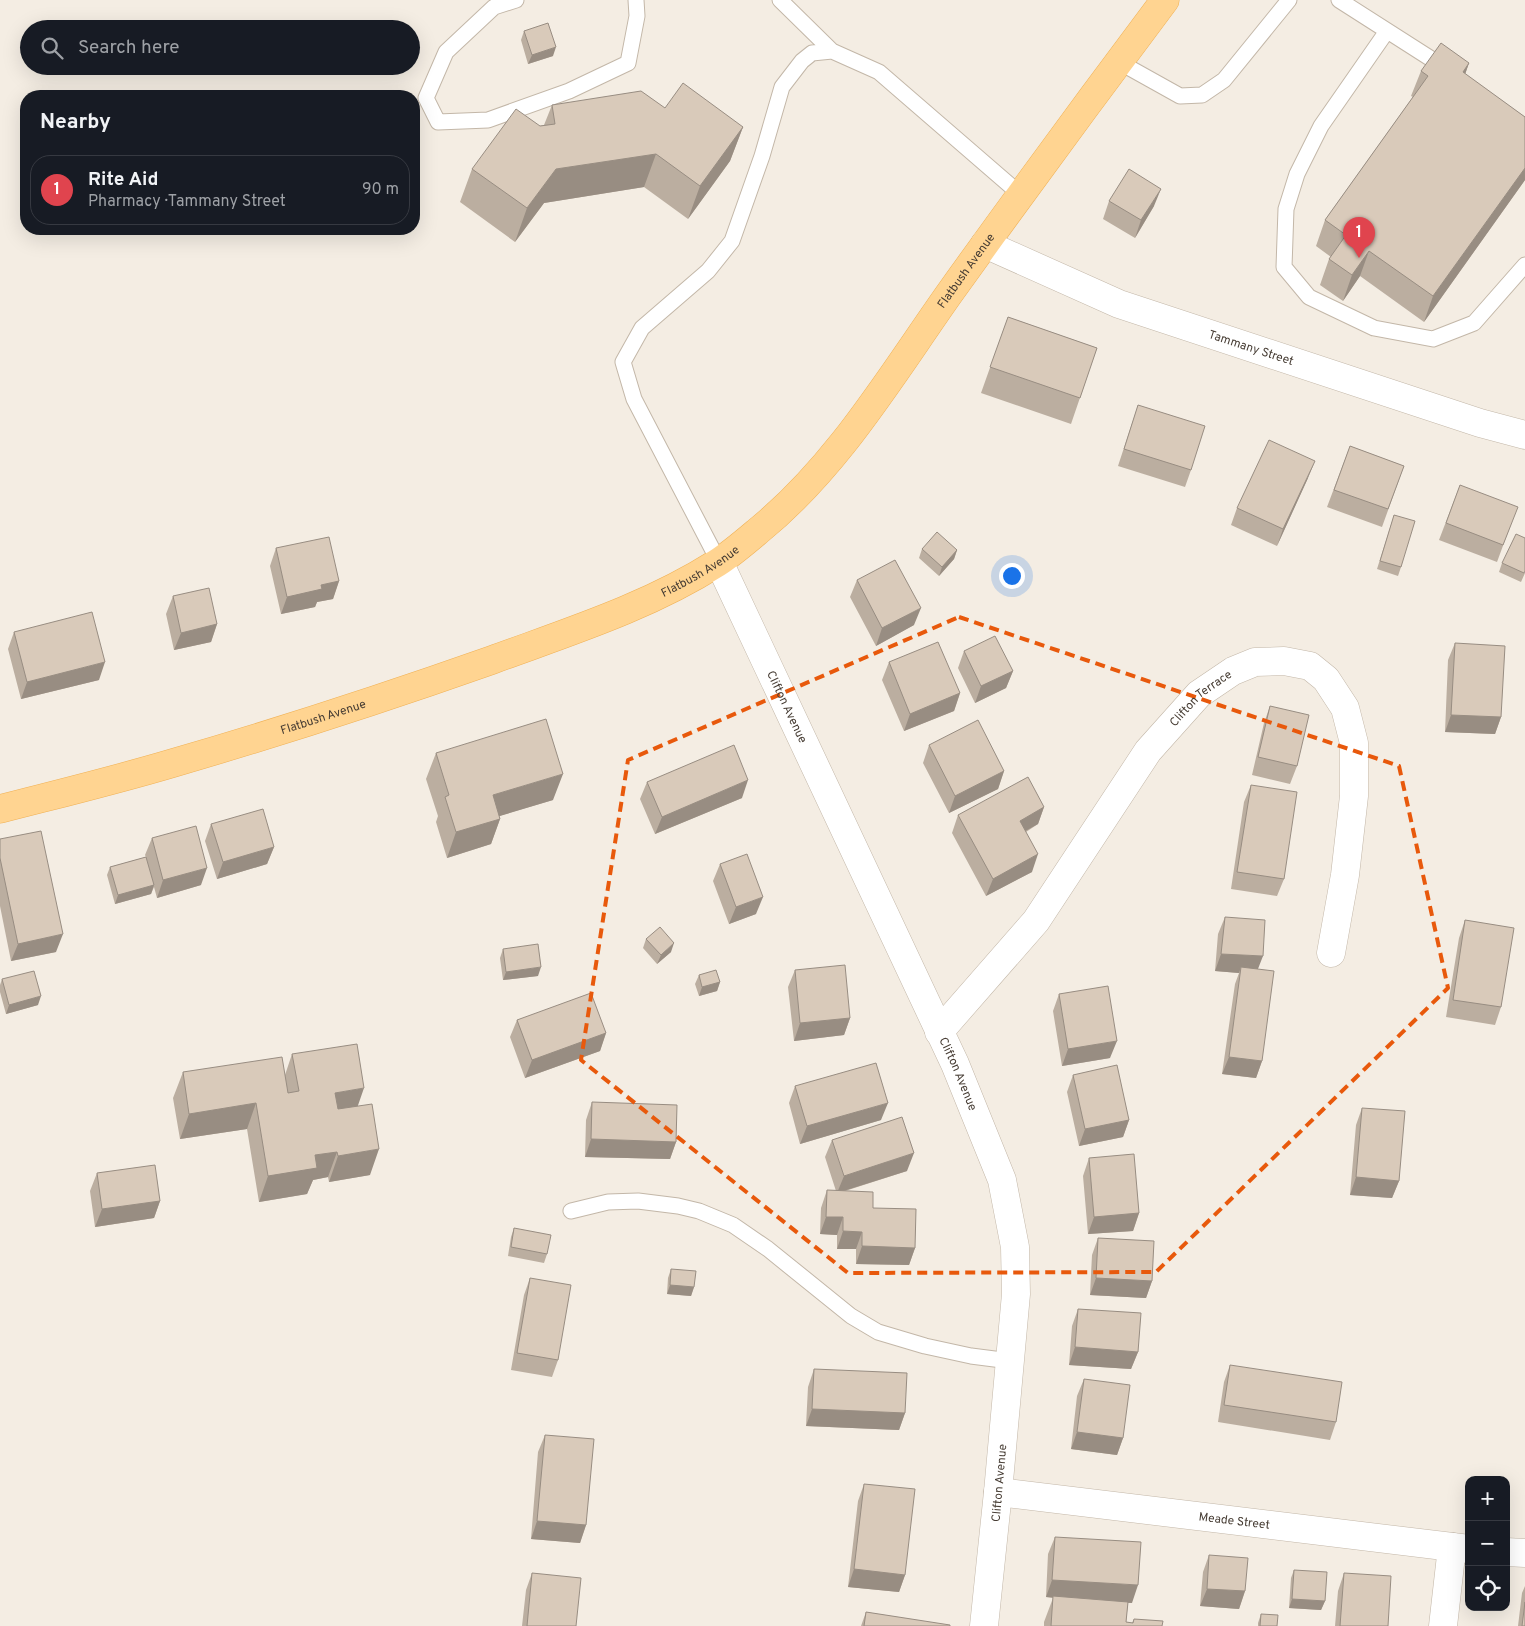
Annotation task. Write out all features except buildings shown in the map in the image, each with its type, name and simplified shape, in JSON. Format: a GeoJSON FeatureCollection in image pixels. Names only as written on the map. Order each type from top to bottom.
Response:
{"type":"FeatureCollection","features":[{"type":"Feature","properties":{"kind":"main road","name":"Flatbush Avenue"},"geometry":{"type":"LineString","coordinates":[[0,809],[171,764],[324,717],[458,672],[622,612],[670,589],[719,562],[761,530],[801,492],[834,453],[1020,194],[1165,0]]}},
{"type":"Feature","properties":{"kind":"street","name":"Tammany Street"},"geometry":{"type":"LineString","coordinates":[[985,244],[1119,304],[1480,423],[1525,434]]}},
{"type":"Feature","properties":{"kind":"street","name":"Clifton Avenue"},"geometry":{"type":"LineString","coordinates":[[719,562],[955,1064],[1002,1180],[1015,1247],[1016,1294],[984,1626]]}},
{"type":"Feature","properties":{"kind":"street","name":"Clifton Terrace"},"geometry":{"type":"LineString","coordinates":[[939,1032],[1036,921],[1148,751],[1199,694],[1233,671],[1254,662],[1284,661],[1310,666],[1326,679],[1345,708],[1350,725],[1354,743],[1354,796],[1345,875],[1330,953]]}},
{"type":"Feature","properties":{"kind":"street","name":"Meade Street"},"geometry":{"type":"LineString","coordinates":[[998,1492],[1461,1548]]}},
{"type":"Feature","properties":{"kind":"street"},"geometry":{"type":"LineString","coordinates":[[1443,1626],[1461,1548]]}},
{"type":"Feature","properties":{"kind":"street"},"geometry":{"type":"LineString","coordinates":[[1510,1552],[1525,1553]]}},
{"type":"Feature","properties":{"kind":"lane"},"geometry":{"type":"LineString","coordinates":[[516,0],[494,7],[446,52],[426,98],[438,122],[488,120],[569,91],[628,63],[637,16],[636,0]]}},
{"type":"Feature","properties":{"kind":"lane"},"geometry":{"type":"LineString","coordinates":[[780,0],[832,51],[879,72],[1020,194]]}},
{"type":"Feature","properties":{"kind":"lane"},"geometry":{"type":"LineString","coordinates":[[1119,62],[1180,96],[1202,95],[1224,80],[1289,0]]}},
{"type":"Feature","properties":{"kind":"lane"},"geometry":{"type":"LineString","coordinates":[[1339,0],[1460,78]]}},
{"type":"Feature","properties":{"kind":"lane"},"geometry":{"type":"LineString","coordinates":[[1387,31],[1321,126],[1297,174],[1286,209],[1284,267],[1309,297],[1374,328],[1432,339],[1474,323],[1525,265]]}},
{"type":"Feature","properties":{"kind":"lane"},"geometry":{"type":"LineString","coordinates":[[719,562],[634,398],[623,362],[642,328],[708,271],[732,241],[762,156],[782,86],[802,61],[812,53],[832,51]]}},
{"type":"Feature","properties":{"kind":"lane"},"geometry":{"type":"LineString","coordinates":[[571,1211],[608,1202],[638,1201],[678,1206],[699,1211],[733,1225],[768,1249],[851,1316],[878,1332],[924,1346],[971,1356],[1010,1360]]}},
{"type":"Feature","properties":{"kind":"highlighted area"},"geometry":{"type":"Polygon","coordinates":[[[959,617],[1399,766],[1448,988],[1156,1272],[848,1273],[581,1060],[628,760],[959,617]]]}},
{"type":"Feature","properties":{"kind":"place","name":"Rite Aid"},"geometry":{"type":"Point","coordinates":[1359,258]}}]}
